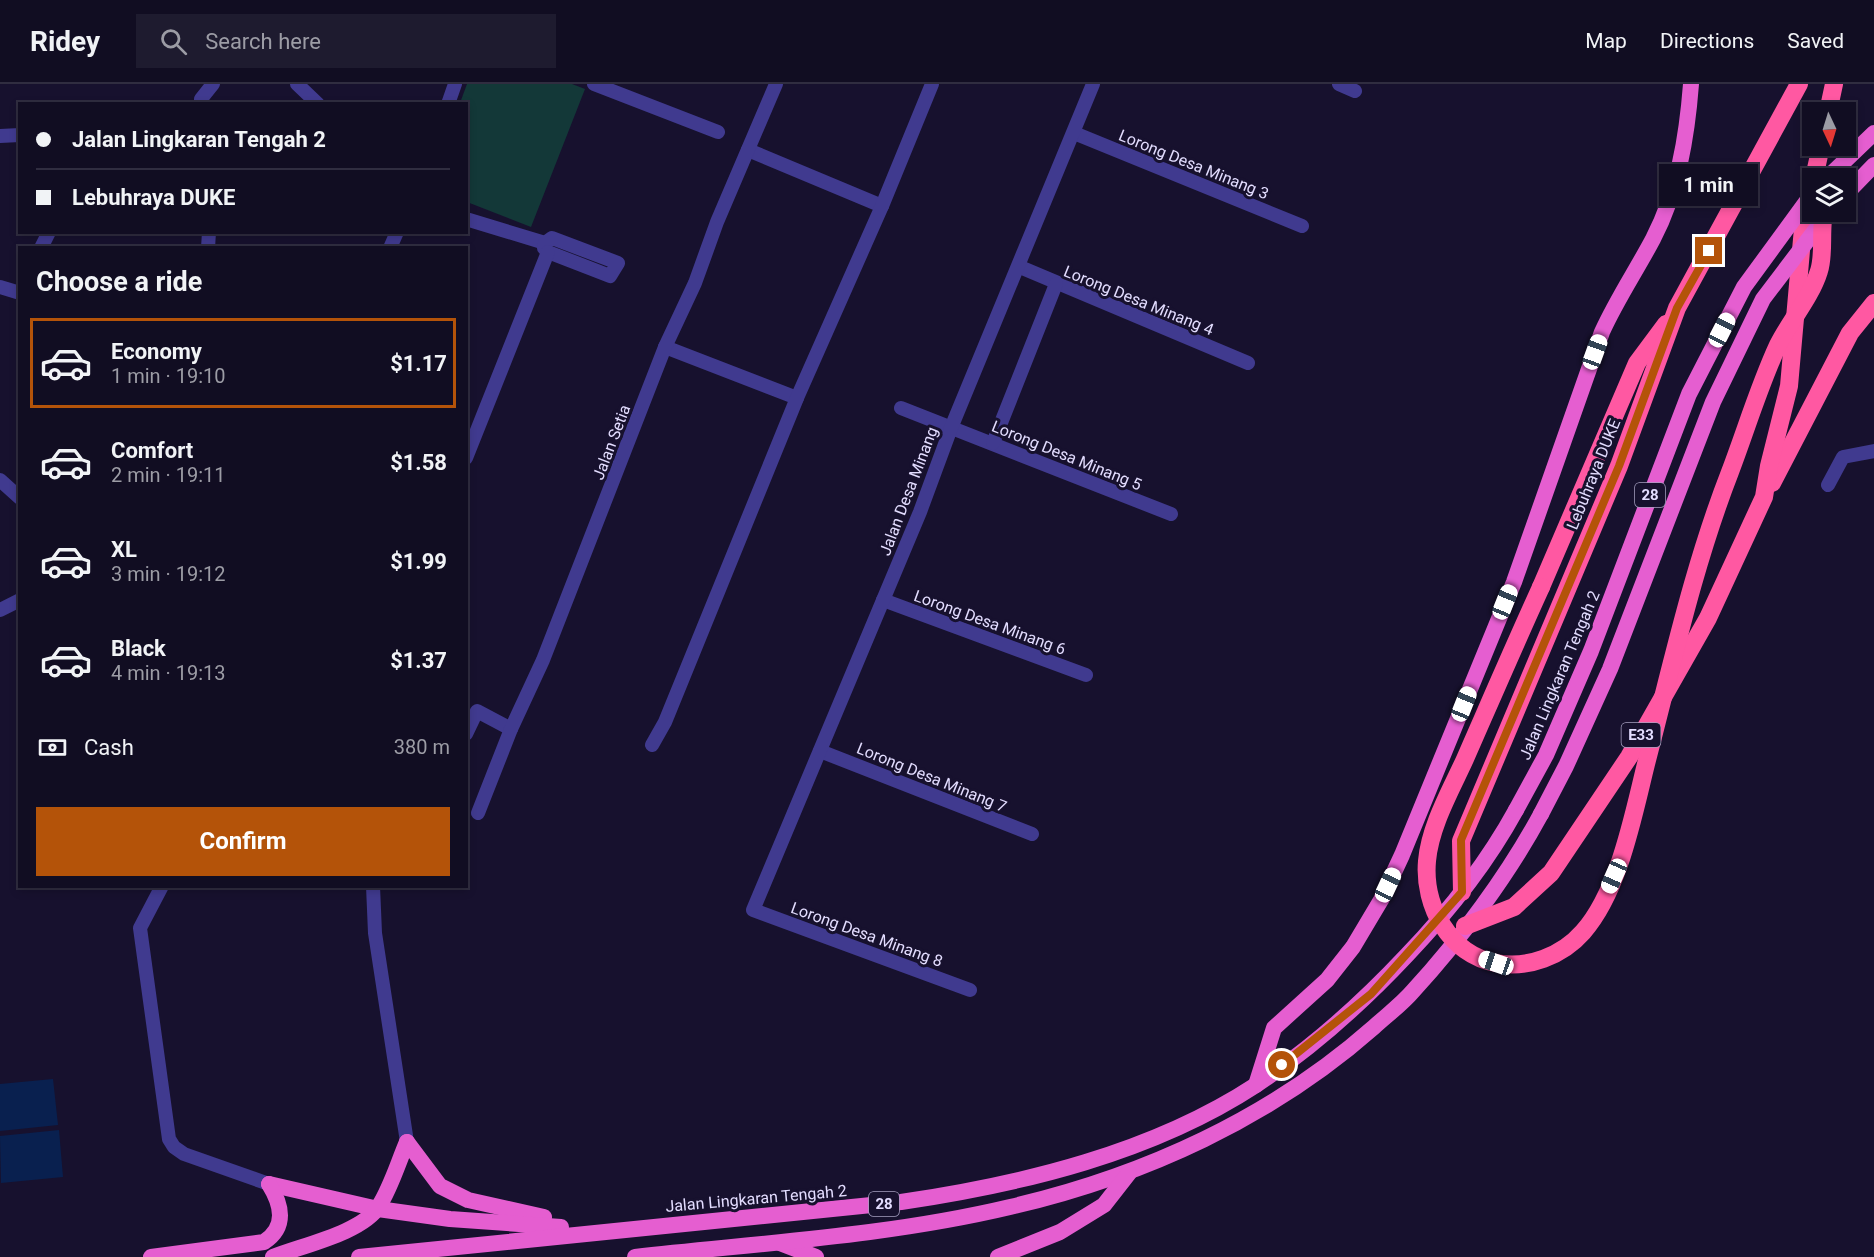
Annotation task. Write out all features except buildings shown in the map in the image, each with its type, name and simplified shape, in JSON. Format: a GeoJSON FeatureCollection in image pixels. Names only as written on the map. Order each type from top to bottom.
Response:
{"type":"FeatureCollection","features":[{"type":"Feature","properties":{"kind":"highway"},"geometry":{"type":"LineString","coordinates":[[1256,1085],[1274,1028],[1327,980],[1353,946],[1381,900],[1402,855],[1514,582],[1602,332],[1614,304],[1654,238],[1672,194],[1686,141],[1691,84]]}},
{"type":"Feature","properties":{"kind":"highway","name":"Lebuhraya DUKE"},"geometry":{"type":"LineString","coordinates":[[1462,892],[1461,840],[1619,466],[1677,308],[1799,84]]}},
{"type":"Feature","properties":{"kind":"highway"},"geometry":{"type":"LineString","coordinates":[[1830,102],[1834,84]]}},
{"type":"Feature","properties":{"kind":"highway"},"geometry":{"type":"LineString","coordinates":[[1837,168],[1874,133]]}},
{"type":"Feature","properties":{"kind":"highway"},"geometry":{"type":"LineString","coordinates":[[1856,184],[1874,165]]}},
{"type":"Feature","properties":{"kind":"highway","name":"Jalan Lingkaran Tengah 2"},"geometry":{"type":"LineString","coordinates":[[359,1257],[901,1202],[1003,1185],[1086,1162],[1170,1130],[1256,1085],[1332,1028],[1371,994],[1462,892],[1503,833],[1546,755],[1591,651],[1689,394],[1744,287],[1802,208]]}},
{"type":"Feature","properties":{"kind":"highway","name":"E33"},"geometry":{"type":"LineString","coordinates":[[1465,926],[1514,907],[1551,873],[1629,758],[1708,618],[1764,497],[1769,466],[1789,386],[1804,222]]}},
{"type":"Feature","properties":{"kind":"highway","name":"28"},"geometry":{"type":"LineString","coordinates":[[635,1257],[777,1242],[967,1216],[1053,1197],[1129,1172],[1210,1137],[1308,1080],[1413,992],[1522,849],[1541,814],[1566,766],[1610,669],[1713,402],[1763,299],[1821,222]]}},
{"type":"Feature","properties":{"kind":"highway"},"geometry":{"type":"LineString","coordinates":[[1677,308],[1637,363],[1440,814],[1427,858],[1426,881],[1430,903],[1443,925],[1455,943],[1474,956],[1496,963],[1521,965],[1543,960],[1564,949],[1582,934],[1597,914],[1610,885],[1634,811],[1697,566],[1778,345],[1819,271],[1825,222]]}},
{"type":"Feature","properties":{"kind":"highway"},"geometry":{"type":"LineString","coordinates":[[1764,497],[1850,333],[1874,303]]}},
{"type":"Feature","properties":{"kind":"highway"},"geometry":{"type":"LineString","coordinates":[[273,1257],[341,1233],[362,1223],[378,1209],[407,1142],[440,1186],[468,1200],[604,1231]]}},
{"type":"Feature","properties":{"kind":"highway"},"geometry":{"type":"LineString","coordinates":[[998,1257],[1060,1232],[1104,1205],[1129,1172]]}},
{"type":"Feature","properties":{"kind":"highway"},"geometry":{"type":"LineString","coordinates":[[269,1184],[378,1209],[450,1219],[604,1231]]}},
{"type":"Feature","properties":{"kind":"highway"},"geometry":{"type":"LineString","coordinates":[[151,1257],[264,1242],[279,1227],[281,1215],[279,1200],[269,1184]]}},
{"type":"Feature","properties":{"kind":"highway"},"geometry":{"type":"LineString","coordinates":[[777,1242],[816,1257]]}},
{"type":"Feature","properties":{"kind":"street"},"geometry":{"type":"LineString","coordinates":[[201,102],[213,84]]}},
{"type":"Feature","properties":{"kind":"street"},"geometry":{"type":"LineString","coordinates":[[297,84],[316,102]]}},
{"type":"Feature","properties":{"kind":"street"},"geometry":{"type":"LineString","coordinates":[[449,102],[455,84]]}},
{"type":"Feature","properties":{"kind":"street","name":"Jalan Setia"},"geometry":{"type":"LineString","coordinates":[[478,813],[510,729],[543,660],[665,347],[695,283],[717,222],[776,84]]}},
{"type":"Feature","properties":{"kind":"street"},"geometry":{"type":"LineString","coordinates":[[652,745],[665,722],[797,398],[882,206],[932,84]]}},
{"type":"Feature","properties":{"kind":"street","name":"Jalan Desa Minang"},"geometry":{"type":"LineString","coordinates":[[753,910],[920,512],[951,428],[1020,267],[1093,84]]}},
{"type":"Feature","properties":{"kind":"street"},"geometry":{"type":"LineString","coordinates":[[1339,84],[1355,91]]}},
{"type":"Feature","properties":{"kind":"street"},"geometry":{"type":"LineString","coordinates":[[604,86],[718,132]]}},
{"type":"Feature","properties":{"kind":"street","name":"Lorong Desa Minang 3"},"geometry":{"type":"LineString","coordinates":[[1074,133],[1302,226]]}},
{"type":"Feature","properties":{"kind":"street"},"geometry":{"type":"LineString","coordinates":[[0,136],[18,135]]}},
{"type":"Feature","properties":{"kind":"street"},"geometry":{"type":"LineString","coordinates":[[748,150],[882,206]]}},
{"type":"Feature","properties":{"kind":"street"},"geometry":{"type":"LineString","coordinates":[[468,220],[546,248]]}},
{"type":"Feature","properties":{"kind":"street"},"geometry":{"type":"LineString","coordinates":[[468,453],[546,248],[552,238],[618,263],[610,276]]}},
{"type":"Feature","properties":{"kind":"street","name":"Lorong Desa Minang 4"},"geometry":{"type":"LineString","coordinates":[[1020,267],[1248,363]]}},
{"type":"Feature","properties":{"kind":"street"},"geometry":{"type":"LineString","coordinates":[[993,443],[1056,284]]}},
{"type":"Feature","properties":{"kind":"street"},"geometry":{"type":"LineString","coordinates":[[0,286],[18,292]]}},
{"type":"Feature","properties":{"kind":"street"},"geometry":{"type":"LineString","coordinates":[[665,347],[797,398]]}},
{"type":"Feature","properties":{"kind":"street","name":"Lorong Desa Minang 5"},"geometry":{"type":"LineString","coordinates":[[901,408],[1171,514]]}},
{"type":"Feature","properties":{"kind":"street"},"geometry":{"type":"LineString","coordinates":[[1828,485],[1843,457],[1874,451]]}},
{"type":"Feature","properties":{"kind":"street"},"geometry":{"type":"LineString","coordinates":[[0,480],[18,496]]}},
{"type":"Feature","properties":{"kind":"street","name":"Lorong Desa Minang 6"},"geometry":{"type":"LineString","coordinates":[[883,600],[1086,675]]}},
{"type":"Feature","properties":{"kind":"street"},"geometry":{"type":"LineString","coordinates":[[0,610],[18,601]]}},
{"type":"Feature","properties":{"kind":"street"},"geometry":{"type":"LineString","coordinates":[[468,730],[477,711],[510,729]]}},
{"type":"Feature","properties":{"kind":"street","name":"Lorong Desa Minang 7"},"geometry":{"type":"LineString","coordinates":[[820,751],[1032,834]]}},
{"type":"Feature","properties":{"kind":"street"},"geometry":{"type":"LineString","coordinates":[[161,888],[141,928],[169,1139],[174,1147],[184,1154],[269,1184]]}},
{"type":"Feature","properties":{"kind":"street"},"geometry":{"type":"LineString","coordinates":[[373,888],[375,933],[407,1142]]}},
{"type":"Feature","properties":{"kind":"street","name":"Lorong Desa Minang 8"},"geometry":{"type":"LineString","coordinates":[[753,910],[970,990]]}},
{"type":"Feature","properties":{"kind":"green space"},"geometry":{"type":"Polygon","coordinates":[[[467,84],[572,84],[585,89],[531,227],[468,202],[468,102],[460,102],[467,84]]]}},
{"type":"Feature","properties":{"kind":"water"},"geometry":{"type":"Polygon","coordinates":[[[53,1079],[58,1125],[0,1131],[0,1084],[53,1079]]]}},
{"type":"Feature","properties":{"kind":"water"},"geometry":{"type":"Polygon","coordinates":[[[59,1130],[63,1177],[1,1183],[0,1136],[59,1130]]]}},
{"type":"Feature","properties":{"kind":"route"},"geometry":{"type":"LineString","coordinates":[[1282,1065],[1332,1028],[1371,994],[1462,892],[1461,840],[1619,466],[1656,372],[1677,308],[1709,251]]}}]}
